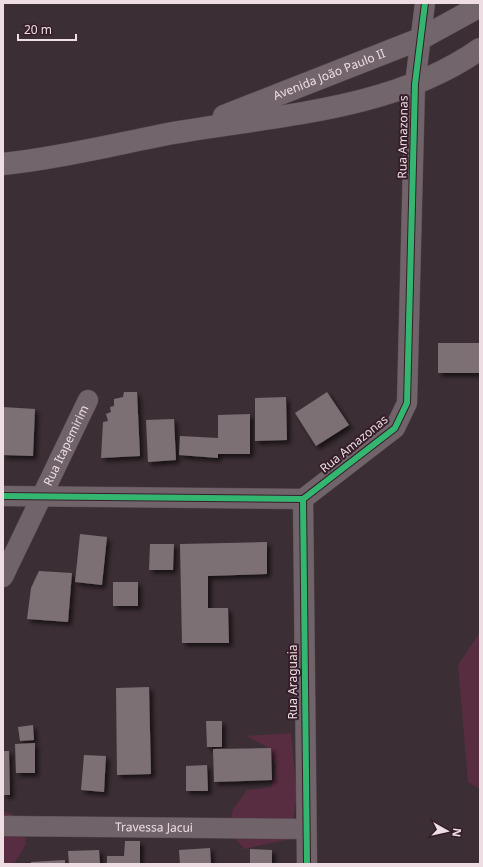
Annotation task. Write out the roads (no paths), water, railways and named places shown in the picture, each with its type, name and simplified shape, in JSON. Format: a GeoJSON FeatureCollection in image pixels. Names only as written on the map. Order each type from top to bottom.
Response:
{"type":"FeatureCollection","features":[{"type":"Feature","properties":{"kind":"main road","name":"Avenida João Paulo II"},"geometry":{"type":"LineString","coordinates":[[174,133],[236,111],[420,39],[480,6]]}},
{"type":"Feature","properties":{"kind":"main road","name":"Avenida João Paulo II"},"geometry":{"type":"LineString","coordinates":[[3,164],[38,160],[174,133],[334,108],[415,84],[480,49]]}},
{"type":"Feature","properties":{"kind":"street","name":"Rua Amazonas"},"geometry":{"type":"LineString","coordinates":[[303,499],[395,428],[407,403],[415,84],[426,3]]}},
{"type":"Feature","properties":{"kind":"street","name":"Rua Itapemirim"},"geometry":{"type":"LineString","coordinates":[[3,577],[88,400]]}},
{"type":"Feature","properties":{"kind":"street"},"geometry":{"type":"LineString","coordinates":[[3,496],[303,499]]}},
{"type":"Feature","properties":{"kind":"street","name":"Rua Araguaia"},"geometry":{"type":"LineString","coordinates":[[303,499],[305,829],[307,864]]}},
{"type":"Feature","properties":{"kind":"street","name":"Travessa Jacui"},"geometry":{"type":"LineString","coordinates":[[3,826],[305,829]]}}]}
